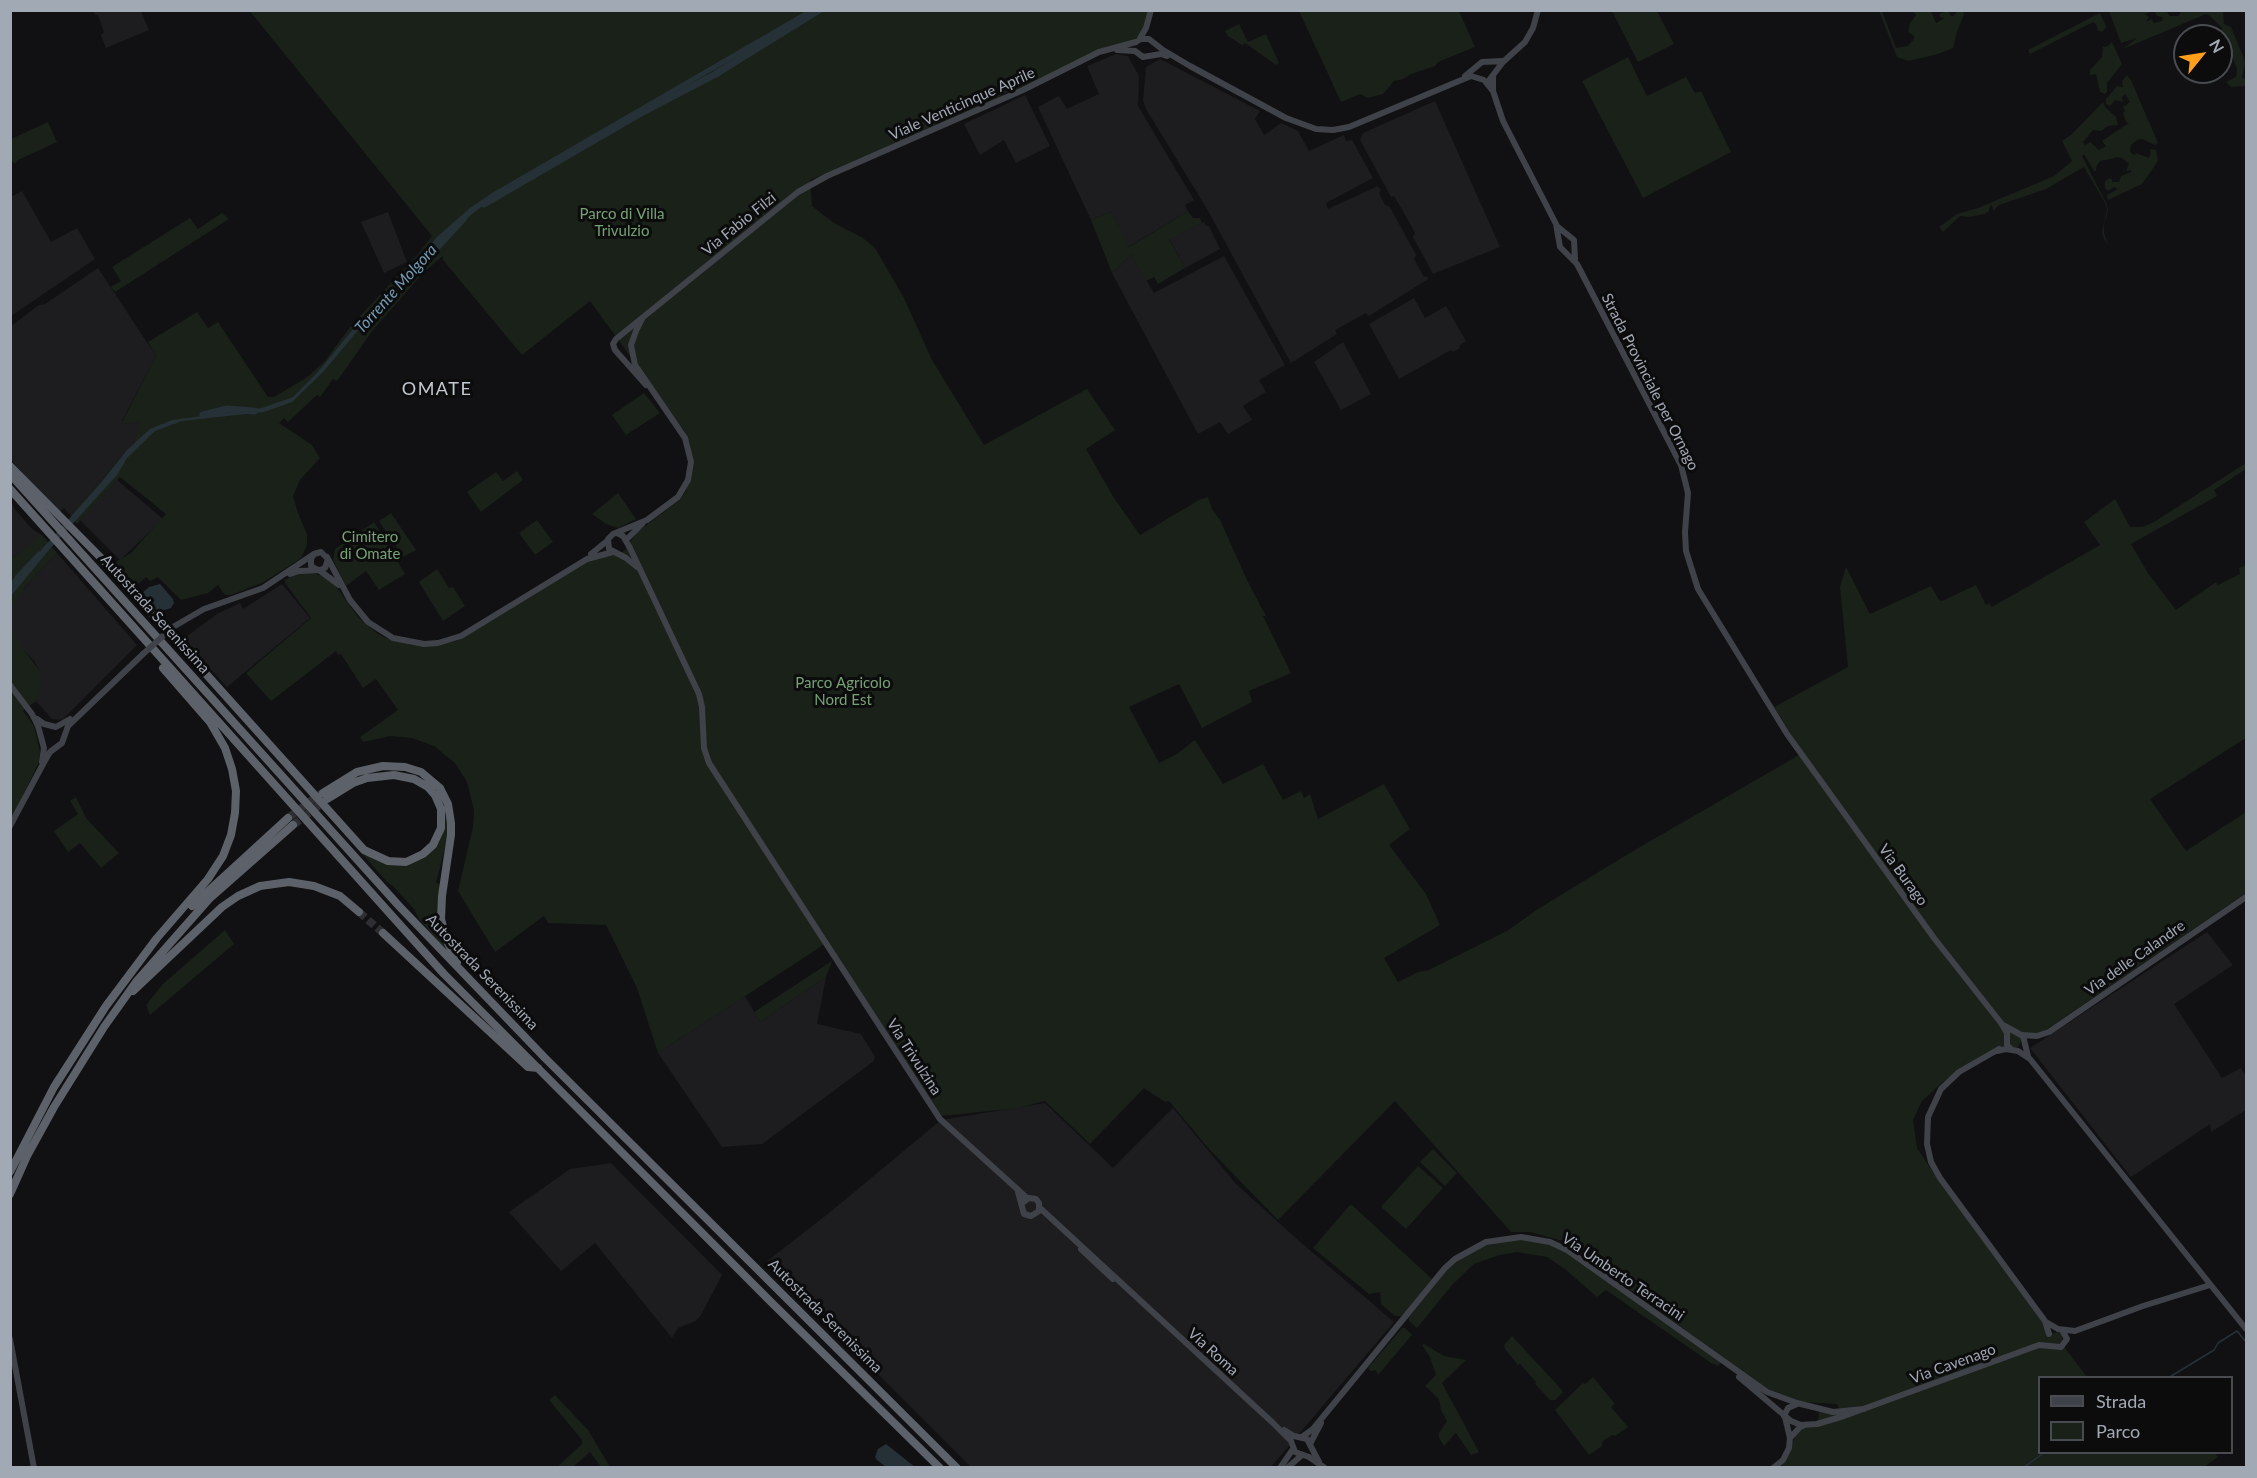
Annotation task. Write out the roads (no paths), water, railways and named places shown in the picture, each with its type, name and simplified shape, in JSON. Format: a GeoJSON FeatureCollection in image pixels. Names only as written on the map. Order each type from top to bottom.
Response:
{"type":"FeatureCollection","features":[{"type":"Feature","properties":{"kind":"highway"},"geometry":{"type":"LineString","coordinates":[[10,466],[59,523]]}},
{"type":"Feature","properties":{"kind":"highway"},"geometry":{"type":"LineString","coordinates":[[10,474],[59,523],[110,567],[364,850],[388,861],[406,862],[423,854],[433,844],[441,828],[442,813],[428,787],[414,779],[388,775],[367,778],[325,796],[357,772],[383,766],[413,769],[435,781],[445,795],[451,814],[451,835],[441,918],[447,941],[463,969],[546,1058]]}},
{"type":"Feature","properties":{"kind":"highway","name":"Autostrada Serenissima"},"geometry":{"type":"LineString","coordinates":[[10,489],[444,974],[772,1303],[940,1467]]}},
{"type":"Feature","properties":{"kind":"highway","name":"Autostrada Serenissima"},"geometry":{"type":"LineString","coordinates":[[70,533],[399,906],[546,1058],[957,1467]]}},
{"type":"Feature","properties":{"kind":"highway"},"geometry":{"type":"LineString","coordinates":[[10,1172],[54,1087],[121,985],[216,868],[229,842],[235,813],[235,784],[225,748],[210,722],[162,666],[158,654]]}},
{"type":"Feature","properties":{"kind":"highway"},"geometry":{"type":"LineString","coordinates":[[10,1194],[27,1156],[54,1107],[119,1005],[152,961],[187,921],[290,822],[198,900],[121,985]]}},
{"type":"Feature","properties":{"kind":"highway"},"geometry":{"type":"LineString","coordinates":[[119,1005],[217,912],[252,889],[281,882],[308,884],[332,892],[359,912]]}},
{"type":"Feature","properties":{"kind":"highway"},"geometry":{"type":"LineString","coordinates":[[382,933],[528,1066],[538,1068]]}},
{"type":"Feature","properties":{"kind":"street"},"geometry":{"type":"LineString","coordinates":[[1151,10],[1136,51],[1143,57],[1161,54],[1190,66]]}},
{"type":"Feature","properties":{"kind":"street"},"geometry":{"type":"LineString","coordinates":[[1462,78],[1472,76],[1481,79],[1494,75],[1505,60],[1527,39],[1538,10]]}},
{"type":"Feature","properties":{"kind":"street"},"geometry":{"type":"LineString","coordinates":[[1149,19],[1152,54]]}},
{"type":"Feature","properties":{"kind":"street"},"geometry":{"type":"LineString","coordinates":[[1138,41],[1145,38],[1190,66],[1292,121],[1310,128],[1326,130],[1359,124],[1462,78],[1482,62],[1505,60]]}},
{"type":"Feature","properties":{"kind":"street","name":"Viale Venticinque Aprile"},"geometry":{"type":"LineString","coordinates":[[847,167],[994,104],[1103,50],[1138,41]]}},
{"type":"Feature","properties":{"kind":"street","name":"Viale Venticinque Aprile"},"geometry":{"type":"LineString","coordinates":[[1085,60],[1118,50],[1136,51]]}},
{"type":"Feature","properties":{"kind":"street"},"geometry":{"type":"LineString","coordinates":[[1490,63],[1494,67],[1494,75]]}},
{"type":"Feature","properties":{"kind":"street"},"geometry":{"type":"LineString","coordinates":[[1477,68],[1481,79]]}},
{"type":"Feature","properties":{"kind":"street","name":"Strada Provinciale per Ornago"},"geometry":{"type":"LineString","coordinates":[[1494,75],[1493,91],[1508,132],[1556,224],[1560,247],[1577,264]]}},
{"type":"Feature","properties":{"kind":"street","name":"Strada Provinciale per Ornago"},"geometry":{"type":"LineString","coordinates":[[1481,79],[1493,91]]}},
{"type":"Feature","properties":{"kind":"street","name":"Via Fabio Filzi"},"geometry":{"type":"LineString","coordinates":[[616,339],[798,192],[847,167]]}},
{"type":"Feature","properties":{"kind":"street","name":"Strada Provinciale per Ornago"},"geometry":{"type":"LineString","coordinates":[[1556,224],[1574,240],[1577,264],[1683,469],[1688,493],[1686,544],[1691,572],[1698,589],[1790,738]]}},
{"type":"Feature","properties":{"kind":"street"},"geometry":{"type":"LineString","coordinates":[[1560,240],[1563,236],[1568,236]]}},
{"type":"Feature","properties":{"kind":"street"},"geometry":{"type":"LineString","coordinates":[[1564,251],[1569,251],[1574,247]]}},
{"type":"Feature","properties":{"kind":"street","name":"Via Fabio Filzi"},"geometry":{"type":"LineString","coordinates":[[631,346],[639,324],[651,310]]}},
{"type":"Feature","properties":{"kind":"street"},"geometry":{"type":"LineString","coordinates":[[281,578],[314,554],[321,552],[327,557],[358,612],[382,632],[408,642],[436,643],[466,633],[586,559],[607,541],[610,535],[647,520],[680,495],[688,480],[690,458],[688,445],[683,434],[646,385],[635,365],[630,339],[626,336],[616,339],[614,345],[618,352],[635,375],[646,385]]}},
{"type":"Feature","properties":{"kind":"street"},"geometry":{"type":"LineString","coordinates":[[618,352],[625,353],[631,346]]}},
{"type":"Feature","properties":{"kind":"street"},"geometry":{"type":"LineString","coordinates":[[586,559],[598,554],[623,550],[626,541],[647,520]]}},
{"type":"Feature","properties":{"kind":"street"},"geometry":{"type":"LineString","coordinates":[[617,533],[622,535],[626,541]]}},
{"type":"Feature","properties":{"kind":"street"},"geometry":{"type":"LineString","coordinates":[[607,541],[608,548],[640,570]]}},
{"type":"Feature","properties":{"kind":"street","name":"Via Trivulzina"},"geometry":{"type":"LineString","coordinates":[[626,541],[699,694],[704,748],[709,763],[940,1119],[1016,1189],[1024,1200]]}},
{"type":"Feature","properties":{"kind":"street"},"geometry":{"type":"LineString","coordinates":[[314,554],[311,564],[333,579],[345,592]]}},
{"type":"Feature","properties":{"kind":"street"},"geometry":{"type":"LineString","coordinates":[[10,826],[42,766],[62,744],[67,728],[78,714],[173,627],[201,610],[254,592],[281,578],[299,571],[319,570],[327,566],[327,557]]}},
{"type":"Feature","properties":{"kind":"street"},"geometry":{"type":"LineString","coordinates":[[624,557],[634,558]]}},
{"type":"Feature","properties":{"kind":"street"},"geometry":{"type":"LineString","coordinates":[[10,685],[41,723],[62,731],[64,738]]}},
{"type":"Feature","properties":{"kind":"street"},"geometry":{"type":"LineString","coordinates":[[32,714],[44,750],[42,766]]}},
{"type":"Feature","properties":{"kind":"street"},"geometry":{"type":"LineString","coordinates":[[56,748],[48,748],[42,740],[44,730],[78,714]]}},
{"type":"Feature","properties":{"kind":"street","name":"Via Burago"},"geometry":{"type":"LineString","coordinates":[[1790,738],[1934,938],[2001,1023],[2007,1045],[2014,1050]]}},
{"type":"Feature","properties":{"kind":"street","name":"Via delle Calandre"},"geometry":{"type":"LineString","coordinates":[[2024,1044],[2069,1019],[2247,897]]}},
{"type":"Feature","properties":{"kind":"street","name":"Via Burago"},"geometry":{"type":"LineString","coordinates":[[2001,1023],[2019,1034]]}},
{"type":"Feature","properties":{"kind":"street"},"geometry":{"type":"LineString","coordinates":[[2036,1036],[2011,1034],[1997,1051],[1959,1072],[1941,1089],[1928,1117],[1927,1144],[1931,1162],[1940,1179],[2044,1321],[2048,1342],[2059,1348],[2065,1343],[2066,1336],[2044,1321]]}},
{"type":"Feature","properties":{"kind":"street"},"geometry":{"type":"LineString","coordinates":[[2019,1034],[2030,1059],[2210,1286],[2247,1329]]}},
{"type":"Feature","properties":{"kind":"street"},"geometry":{"type":"LineString","coordinates":[[1997,1051],[2014,1050],[2024,1044]]}},
{"type":"Feature","properties":{"kind":"street"},"geometry":{"type":"LineString","coordinates":[[2014,1050],[2030,1059]]}},
{"type":"Feature","properties":{"kind":"street"},"geometry":{"type":"LineString","coordinates":[[1036,1199],[1038,1211],[1032,1216],[1024,1214],[1022,1209],[1024,1200],[1036,1199]]}},
{"type":"Feature","properties":{"kind":"street","name":"Via Roma"},"geometry":{"type":"LineString","coordinates":[[1038,1211],[1273,1423],[1293,1446]]}},
{"type":"Feature","properties":{"kind":"street","name":"Via Roma"},"geometry":{"type":"LineString","coordinates":[[1038,1211],[1090,1252],[1137,1299]]}},
{"type":"Feature","properties":{"kind":"street","name":"Via Umberto Terracini"},"geometry":{"type":"LineString","coordinates":[[1300,1437],[1310,1431],[1331,1407],[1445,1268],[1466,1252],[1497,1239],[1521,1237],[1550,1242],[1567,1250],[1760,1388],[1776,1396],[1814,1407]]}},
{"type":"Feature","properties":{"kind":"street"},"geometry":{"type":"LineString","coordinates":[[1080,1248],[1090,1252]]}},
{"type":"Feature","properties":{"kind":"street","name":"Via Cavenago"},"geometry":{"type":"LineString","coordinates":[[2039,1345],[2052,1330],[2079,1330],[2210,1286]]}},
{"type":"Feature","properties":{"kind":"street"},"geometry":{"type":"LineString","coordinates":[[10,1339],[34,1467]]}},
{"type":"Feature","properties":{"kind":"street","name":"Via Cavenago"},"geometry":{"type":"LineString","coordinates":[[1864,1409],[2039,1345],[2052,1346]]}},
{"type":"Feature","properties":{"kind":"street","name":"Via Umberto Terracini"},"geometry":{"type":"LineString","coordinates":[[1717,1356],[1784,1416]]}},
{"type":"Feature","properties":{"kind":"street"},"geometry":{"type":"LineString","coordinates":[[1790,1438],[1784,1416],[1788,1408],[1797,1403]]}},
{"type":"Feature","properties":{"kind":"street","name":"Via Umberto Terracini"},"geometry":{"type":"LineString","coordinates":[[1310,1445],[1331,1407]]}},
{"type":"Feature","properties":{"kind":"street"},"geometry":{"type":"LineString","coordinates":[[1784,1416],[1795,1423],[1807,1425],[1818,1418],[1814,1407]]}},
{"type":"Feature","properties":{"kind":"street"},"geometry":{"type":"LineString","coordinates":[[1814,1407],[1837,1412],[1864,1409]]}},
{"type":"Feature","properties":{"kind":"street"},"geometry":{"type":"LineString","coordinates":[[1773,1467],[1784,1458],[1790,1438],[1800,1427],[1833,1420],[1864,1409]]}},
{"type":"Feature","properties":{"kind":"street","name":"Via Roma"},"geometry":{"type":"LineString","coordinates":[[1273,1423],[1300,1437]]}},
{"type":"Feature","properties":{"kind":"street"},"geometry":{"type":"LineString","coordinates":[[1280,1467],[1300,1437],[1307,1439],[1322,1466]]}},
{"type":"Feature","properties":{"kind":"street"},"geometry":{"type":"LineString","coordinates":[[1287,1467],[1308,1452],[1310,1445]]}},
{"type":"Feature","properties":{"kind":"street"},"geometry":{"type":"LineString","coordinates":[[1293,1446],[1297,1454],[1322,1466]]}},
{"type":"Feature","properties":{"kind":"water","name":"Torrente Molgora"},"geometry":{"type":"Polygon","coordinates":[[[806,11],[818,11],[494,197],[472,214],[420,263],[398,291],[370,316],[323,372],[292,402],[264,412],[182,421],[155,431],[127,458],[117,475],[48,551],[11,596],[11,589],[42,549],[127,450],[150,429],[172,420],[262,408],[293,397],[437,237],[470,208],[492,193],[806,11]]]}},
{"type":"Feature","properties":{"kind":"water"},"geometry":{"type":"Polygon","coordinates":[[[160,584],[174,603],[171,608],[158,612],[142,593],[149,587],[160,584]]]}},
{"type":"Feature","properties":{"kind":"water"},"geometry":{"type":"Polygon","coordinates":[[[886,1444],[915,1467],[886,1467],[877,1460],[875,1457],[878,1449],[886,1444]]]}},
{"type":"Feature","properties":{"kind":"waterway","name":"Torrente Molgora"},"geometry":{"type":"LineString","coordinates":[[484,204],[641,113],[714,75],[819,10]]}},
{"type":"Feature","properties":{"kind":"waterway","name":"Torrente Molgora"},"geometry":{"type":"LineString","coordinates":[[438,246],[463,219]]}},
{"type":"Feature","properties":{"kind":"waterway","name":"Torrente Molgora"},"geometry":{"type":"LineString","coordinates":[[203,415],[227,409],[254,411]]}},
{"type":"Feature","properties":{"kind":"waterway","name":"Torrente Molgora"},"geometry":{"type":"LineString","coordinates":[[10,591],[18,578],[40,555]]}},
{"type":"Feature","properties":{"kind":"waterway"},"geometry":{"type":"LineString","coordinates":[[2171,1376],[2214,1350],[2218,1343],[2237,1331],[2246,1342]]}},
{"type":"Feature","properties":{"kind":"waterway"},"geometry":{"type":"LineString","coordinates":[[2023,1468],[2042,1454]]}},
{"type":"Feature","properties":{"kind":"tunnel"},"geometry":{"type":"LineString","coordinates":[[288,818],[322,793]]}},
{"type":"Feature","properties":{"kind":"tunnel"},"geometry":{"type":"LineString","coordinates":[[293,825],[325,801]]}},
{"type":"Feature","properties":{"kind":"tunnel"},"geometry":{"type":"LineString","coordinates":[[359,912],[383,933]]}},
{"type":"Feature","properties":{"kind":"district","name":"OMATE"},"geometry":{"type":"Point","coordinates":[437,389]}},
{"type":"Feature","properties":{"kind":"park label","name":"Parco di Villa Trivulzio"},"geometry":{"type":"Point","coordinates":[622,222]}},
{"type":"Feature","properties":{"kind":"park label","name":"Cimitero di Omate"},"geometry":{"type":"Point","coordinates":[370,546]}},
{"type":"Feature","properties":{"kind":"park label","name":"Parco Agricolo Nord Est"},"geometry":{"type":"Point","coordinates":[843,692]}}]}
